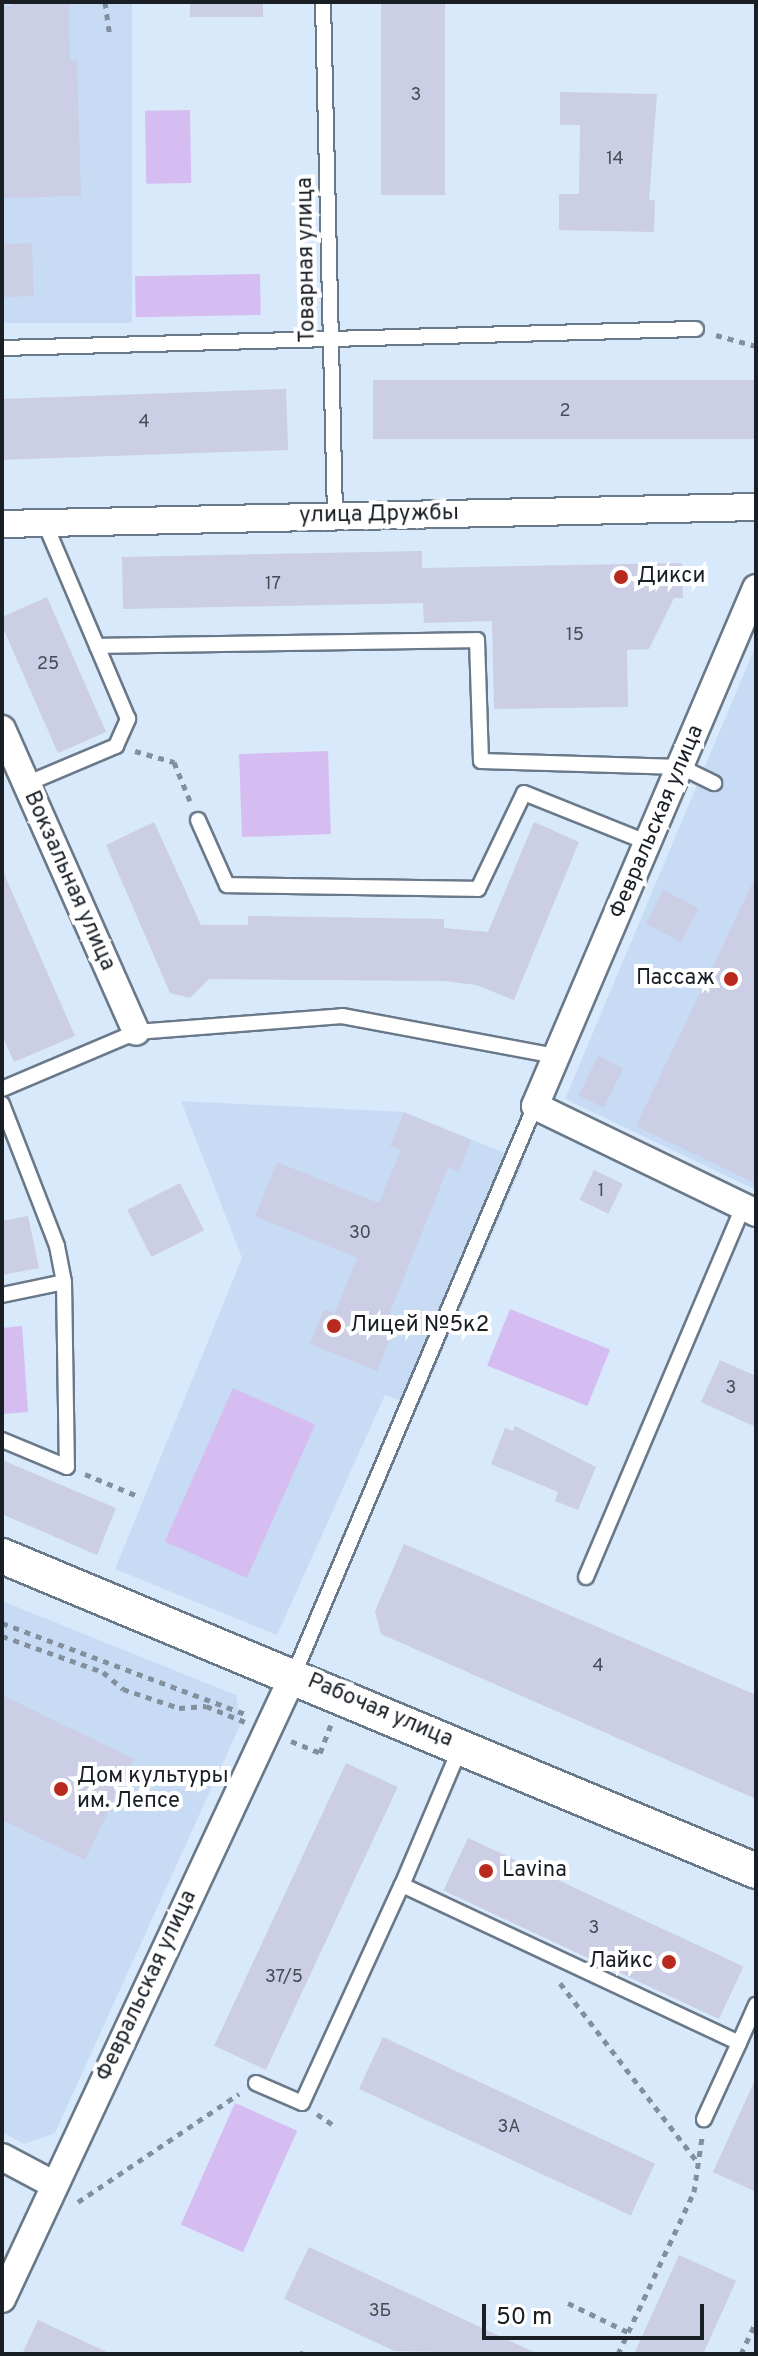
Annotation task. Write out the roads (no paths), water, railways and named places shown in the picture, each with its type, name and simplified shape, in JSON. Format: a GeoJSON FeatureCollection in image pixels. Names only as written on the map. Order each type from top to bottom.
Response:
{"type":"FeatureCollection","features":[{"type":"Feature","properties":{"kind":"street","name":"улица Дружбы"},"geometry":{"type":"LineString","coordinates":[[2,524],[756,507]]}},
{"type":"Feature","properties":{"kind":"street","name":"Февральская улица"},"geometry":{"type":"LineString","coordinates":[[535,1106],[756,588]]}},
{"type":"Feature","properties":{"kind":"street","name":"Вокзальная улица"},"geometry":{"type":"LineString","coordinates":[[2,729],[136,1032]]}},
{"type":"Feature","properties":{"kind":"street"},"geometry":{"type":"LineString","coordinates":[[535,1106],[616,1134],[750,1210]]}},
{"type":"Feature","properties":{"kind":"street","name":"Рабочая улица"},"geometry":{"type":"LineString","coordinates":[[2,1556],[294,1674],[756,1871]]}},
{"type":"Feature","properties":{"kind":"street","name":"Февральская улица"},"geometry":{"type":"LineString","coordinates":[[2,2299],[53,2184],[294,1674]]}},
{"type":"Feature","properties":{"kind":"street"},"geometry":{"type":"LineString","coordinates":[[2,2157],[53,2184]]}},
{"type":"Feature","properties":{"kind":"lane","name":"Товарная улица"},"geometry":{"type":"LineString","coordinates":[[323,2],[335,516]]}},
{"type":"Feature","properties":{"kind":"lane"},"geometry":{"type":"LineString","coordinates":[[2,348],[696,329]]}},
{"type":"Feature","properties":{"kind":"lane"},"geometry":{"type":"LineString","coordinates":[[26,784],[116,746],[128,719],[45,523]]}},
{"type":"Feature","properties":{"kind":"lane"},"geometry":{"type":"LineString","coordinates":[[97,646],[477,640],[481,761],[681,767],[714,783]]}},
{"type":"Feature","properties":{"kind":"lane"},"geometry":{"type":"LineString","coordinates":[[198,820],[227,885],[478,889],[524,793],[649,843]]}},
{"type":"Feature","properties":{"kind":"lane"},"geometry":{"type":"LineString","coordinates":[[2,1089],[136,1032],[342,1016],[556,1056]]}},
{"type":"Feature","properties":{"kind":"lane"},"geometry":{"type":"LineString","coordinates":[[2,1104],[57,1246],[64,1282],[67,1467],[2,1440]]}},
{"type":"Feature","properties":{"kind":"lane"},"geometry":{"type":"LineString","coordinates":[[294,1674],[535,1106]]}},
{"type":"Feature","properties":{"kind":"lane"},"geometry":{"type":"LineString","coordinates":[[586,1577],[750,1210]]}},
{"type":"Feature","properties":{"kind":"lane"},"geometry":{"type":"LineString","coordinates":[[2,1295],[64,1282]]}},
{"type":"Feature","properties":{"kind":"lane"},"geometry":{"type":"LineString","coordinates":[[256,2083],[302,2103],[402,1885],[461,1746]]}},
{"type":"Feature","properties":{"kind":"lane"},"geometry":{"type":"LineString","coordinates":[[402,1885],[739,2043]]}},
{"type":"Feature","properties":{"kind":"lane"},"geometry":{"type":"LineString","coordinates":[[704,2119],[756,2005]]}},
{"type":"Feature","properties":{"kind":"place","name":"Дикси"},"geometry":{"type":"Point","coordinates":[621,577]}},
{"type":"Feature","properties":{"kind":"place","name":"Пассаж"},"geometry":{"type":"Point","coordinates":[731,979]}},
{"type":"Feature","properties":{"kind":"place","name":"Лицей №5к2"},"geometry":{"type":"Point","coordinates":[334,1326]}},
{"type":"Feature","properties":{"kind":"place","name":"Дом культуры им. Лепсе"},"geometry":{"type":"Point","coordinates":[61,1789]}},
{"type":"Feature","properties":{"kind":"place","name":"Lavina"},"geometry":{"type":"Point","coordinates":[486,1871]}},
{"type":"Feature","properties":{"kind":"place","name":"Лайкс"},"geometry":{"type":"Point","coordinates":[669,1962]}}]}
